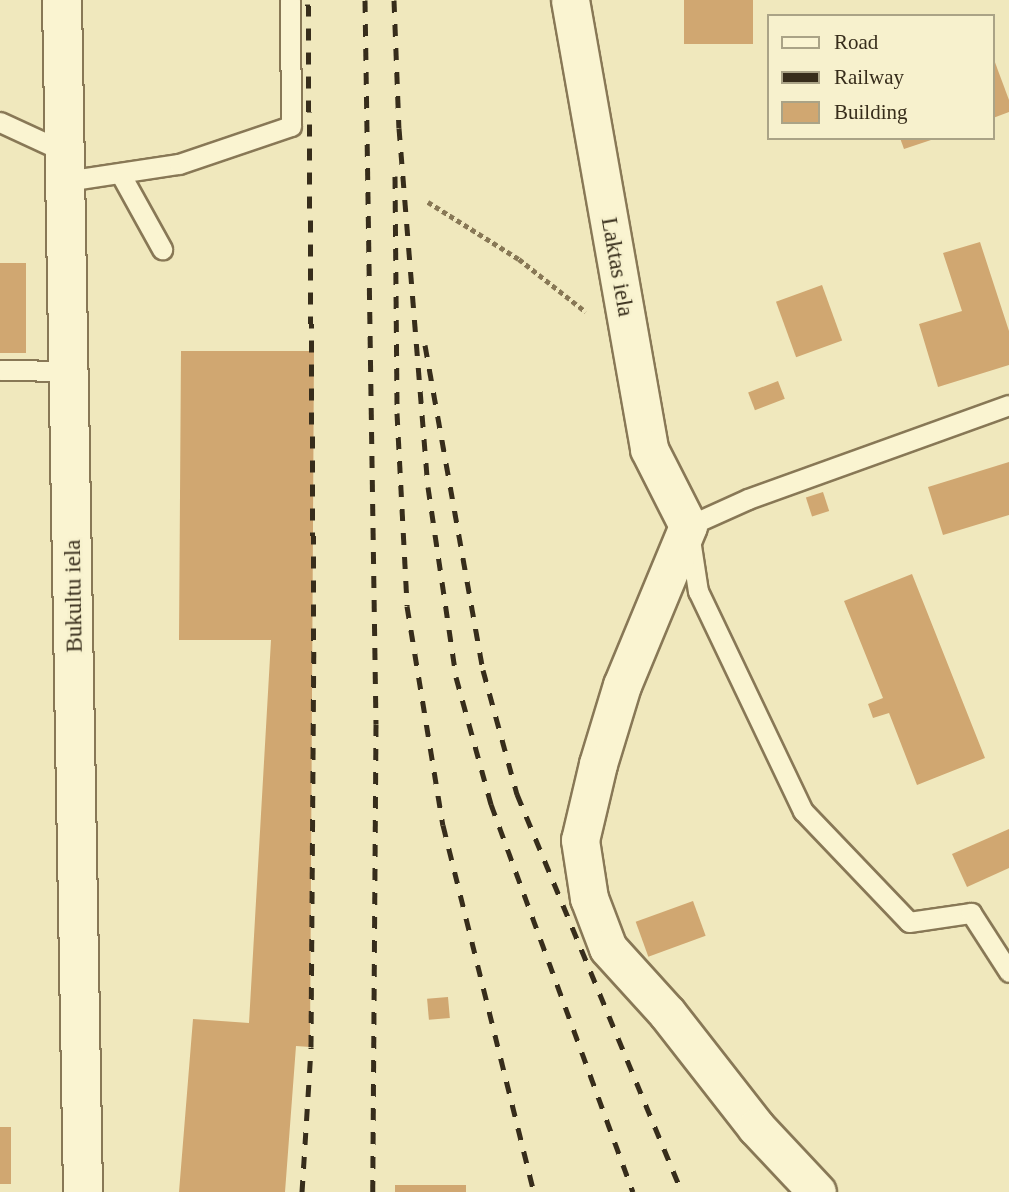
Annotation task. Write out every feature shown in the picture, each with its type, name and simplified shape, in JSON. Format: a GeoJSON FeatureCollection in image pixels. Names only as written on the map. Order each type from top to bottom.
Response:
{"type":"FeatureCollection","features":[{"type":"Feature","properties":{"kind":"street","name":"Bukultu iela"},"geometry":{"type":"LineString","coordinates":[[62,0],[83,1192]]}},
{"type":"Feature","properties":{"kind":"street","name":"Laktas iela"},"geometry":{"type":"LineString","coordinates":[[570,0],[649,449],[688,526]]}},
{"type":"Feature","properties":{"kind":"street"},"geometry":{"type":"LineString","coordinates":[[688,526],[622,685],[598,764],[580,840],[589,898],[608,948],[667,1013],[756,1127],[817,1192]]}},
{"type":"Feature","properties":{"kind":"lane"},"geometry":{"type":"LineString","coordinates":[[0,122],[65,167],[121,175],[179,164],[291,126],[290,0]]}},
{"type":"Feature","properties":{"kind":"lane"},"geometry":{"type":"LineString","coordinates":[[121,175],[162,249]]}},
{"type":"Feature","properties":{"kind":"lane"},"geometry":{"type":"LineString","coordinates":[[0,370],[70,371]]}},
{"type":"Feature","properties":{"kind":"lane"},"geometry":{"type":"LineString","coordinates":[[1009,405],[748,499],[688,526],[698,591],[803,811],[909,922],[971,913],[1009,972]]}},
{"type":"Feature","properties":{"kind":"path"},"geometry":{"type":"LineString","coordinates":[[428,202],[519,259],[631,347]]}},
{"type":"Feature","properties":{"kind":"building"},"geometry":{"type":"Polygon","coordinates":[[[684,0],[753,0],[753,44],[684,44],[684,0]]]}},
{"type":"Feature","properties":{"kind":"building"},"geometry":{"type":"Polygon","coordinates":[[[995,62],[1009,100],[1009,112],[995,117],[995,62]]]}},
{"type":"Feature","properties":{"kind":"building"},"geometry":{"type":"Polygon","coordinates":[[[901,140],[931,140],[904,149],[901,140]]]}},
{"type":"Feature","properties":{"kind":"building"},"geometry":{"type":"Polygon","coordinates":[[[980,242],[1009,331],[1009,365],[938,387],[919,324],[962,311],[943,253],[980,242]]]}},
{"type":"Feature","properties":{"kind":"building"},"geometry":{"type":"Polygon","coordinates":[[[0,263],[26,263],[26,353],[0,353],[0,263]]]}},
{"type":"Feature","properties":{"kind":"building"},"geometry":{"type":"Polygon","coordinates":[[[822,285],[842,340],[796,357],[776,302],[822,285]]]}},
{"type":"Feature","properties":{"kind":"building"},"geometry":{"type":"Polygon","coordinates":[[[181,351],[314,351],[310,1047],[296,1046],[285,1192],[179,1192],[193,1019],[249,1023],[271,640],[179,640],[181,351]]]}},
{"type":"Feature","properties":{"kind":"building"},"geometry":{"type":"Polygon","coordinates":[[[778,381],[785,399],[755,410],[748,392],[778,381]]]}},
{"type":"Feature","properties":{"kind":"building"},"geometry":{"type":"Polygon","coordinates":[[[1009,462],[1009,515],[943,535],[928,487],[1009,462]]]}},
{"type":"Feature","properties":{"kind":"building"},"geometry":{"type":"Polygon","coordinates":[[[823,492],[829,511],[812,517],[806,498],[823,492]]]}},
{"type":"Feature","properties":{"kind":"building"},"geometry":{"type":"Polygon","coordinates":[[[912,574],[985,758],[917,785],[889,713],[873,718],[868,704],[883,698],[844,601],[912,574]]]}},
{"type":"Feature","properties":{"kind":"building"},"geometry":{"type":"Polygon","coordinates":[[[1009,829],[1009,868],[967,887],[952,854],[1009,829]]]}},
{"type":"Feature","properties":{"kind":"building"},"geometry":{"type":"Polygon","coordinates":[[[693,901],[706,936],[648,957],[636,922],[693,901]]]}},
{"type":"Feature","properties":{"kind":"building"},"geometry":{"type":"Polygon","coordinates":[[[448,997],[450,1018],[429,1020],[427,999],[448,997]]]}},
{"type":"Feature","properties":{"kind":"building"},"geometry":{"type":"Polygon","coordinates":[[[0,1127],[11,1127],[11,1184],[0,1184],[0,1127]]]}},
{"type":"Feature","properties":{"kind":"building"},"geometry":{"type":"Polygon","coordinates":[[[395,1185],[466,1185],[466,1192],[395,1192],[395,1185]]]}},
{"type":"Feature","properties":{"kind":"railway"},"geometry":{"type":"LineString","coordinates":[[302,1192],[311,1047],[314,640],[308,0]]}},
{"type":"Feature","properties":{"kind":"railway"},"geometry":{"type":"LineString","coordinates":[[365,0],[376,724],[373,1192]]}},
{"type":"Feature","properties":{"kind":"railway"},"geometry":{"type":"LineString","coordinates":[[394,0],[399,128],[428,487],[456,677],[491,804],[633,1192]]}},
{"type":"Feature","properties":{"kind":"railway"},"geometry":{"type":"LineString","coordinates":[[395,176],[397,413],[407,606],[443,825],[534,1192]]}},
{"type":"Feature","properties":{"kind":"railway"},"geometry":{"type":"LineString","coordinates":[[425,345],[483,670],[517,794],[682,1192]]}}]}
